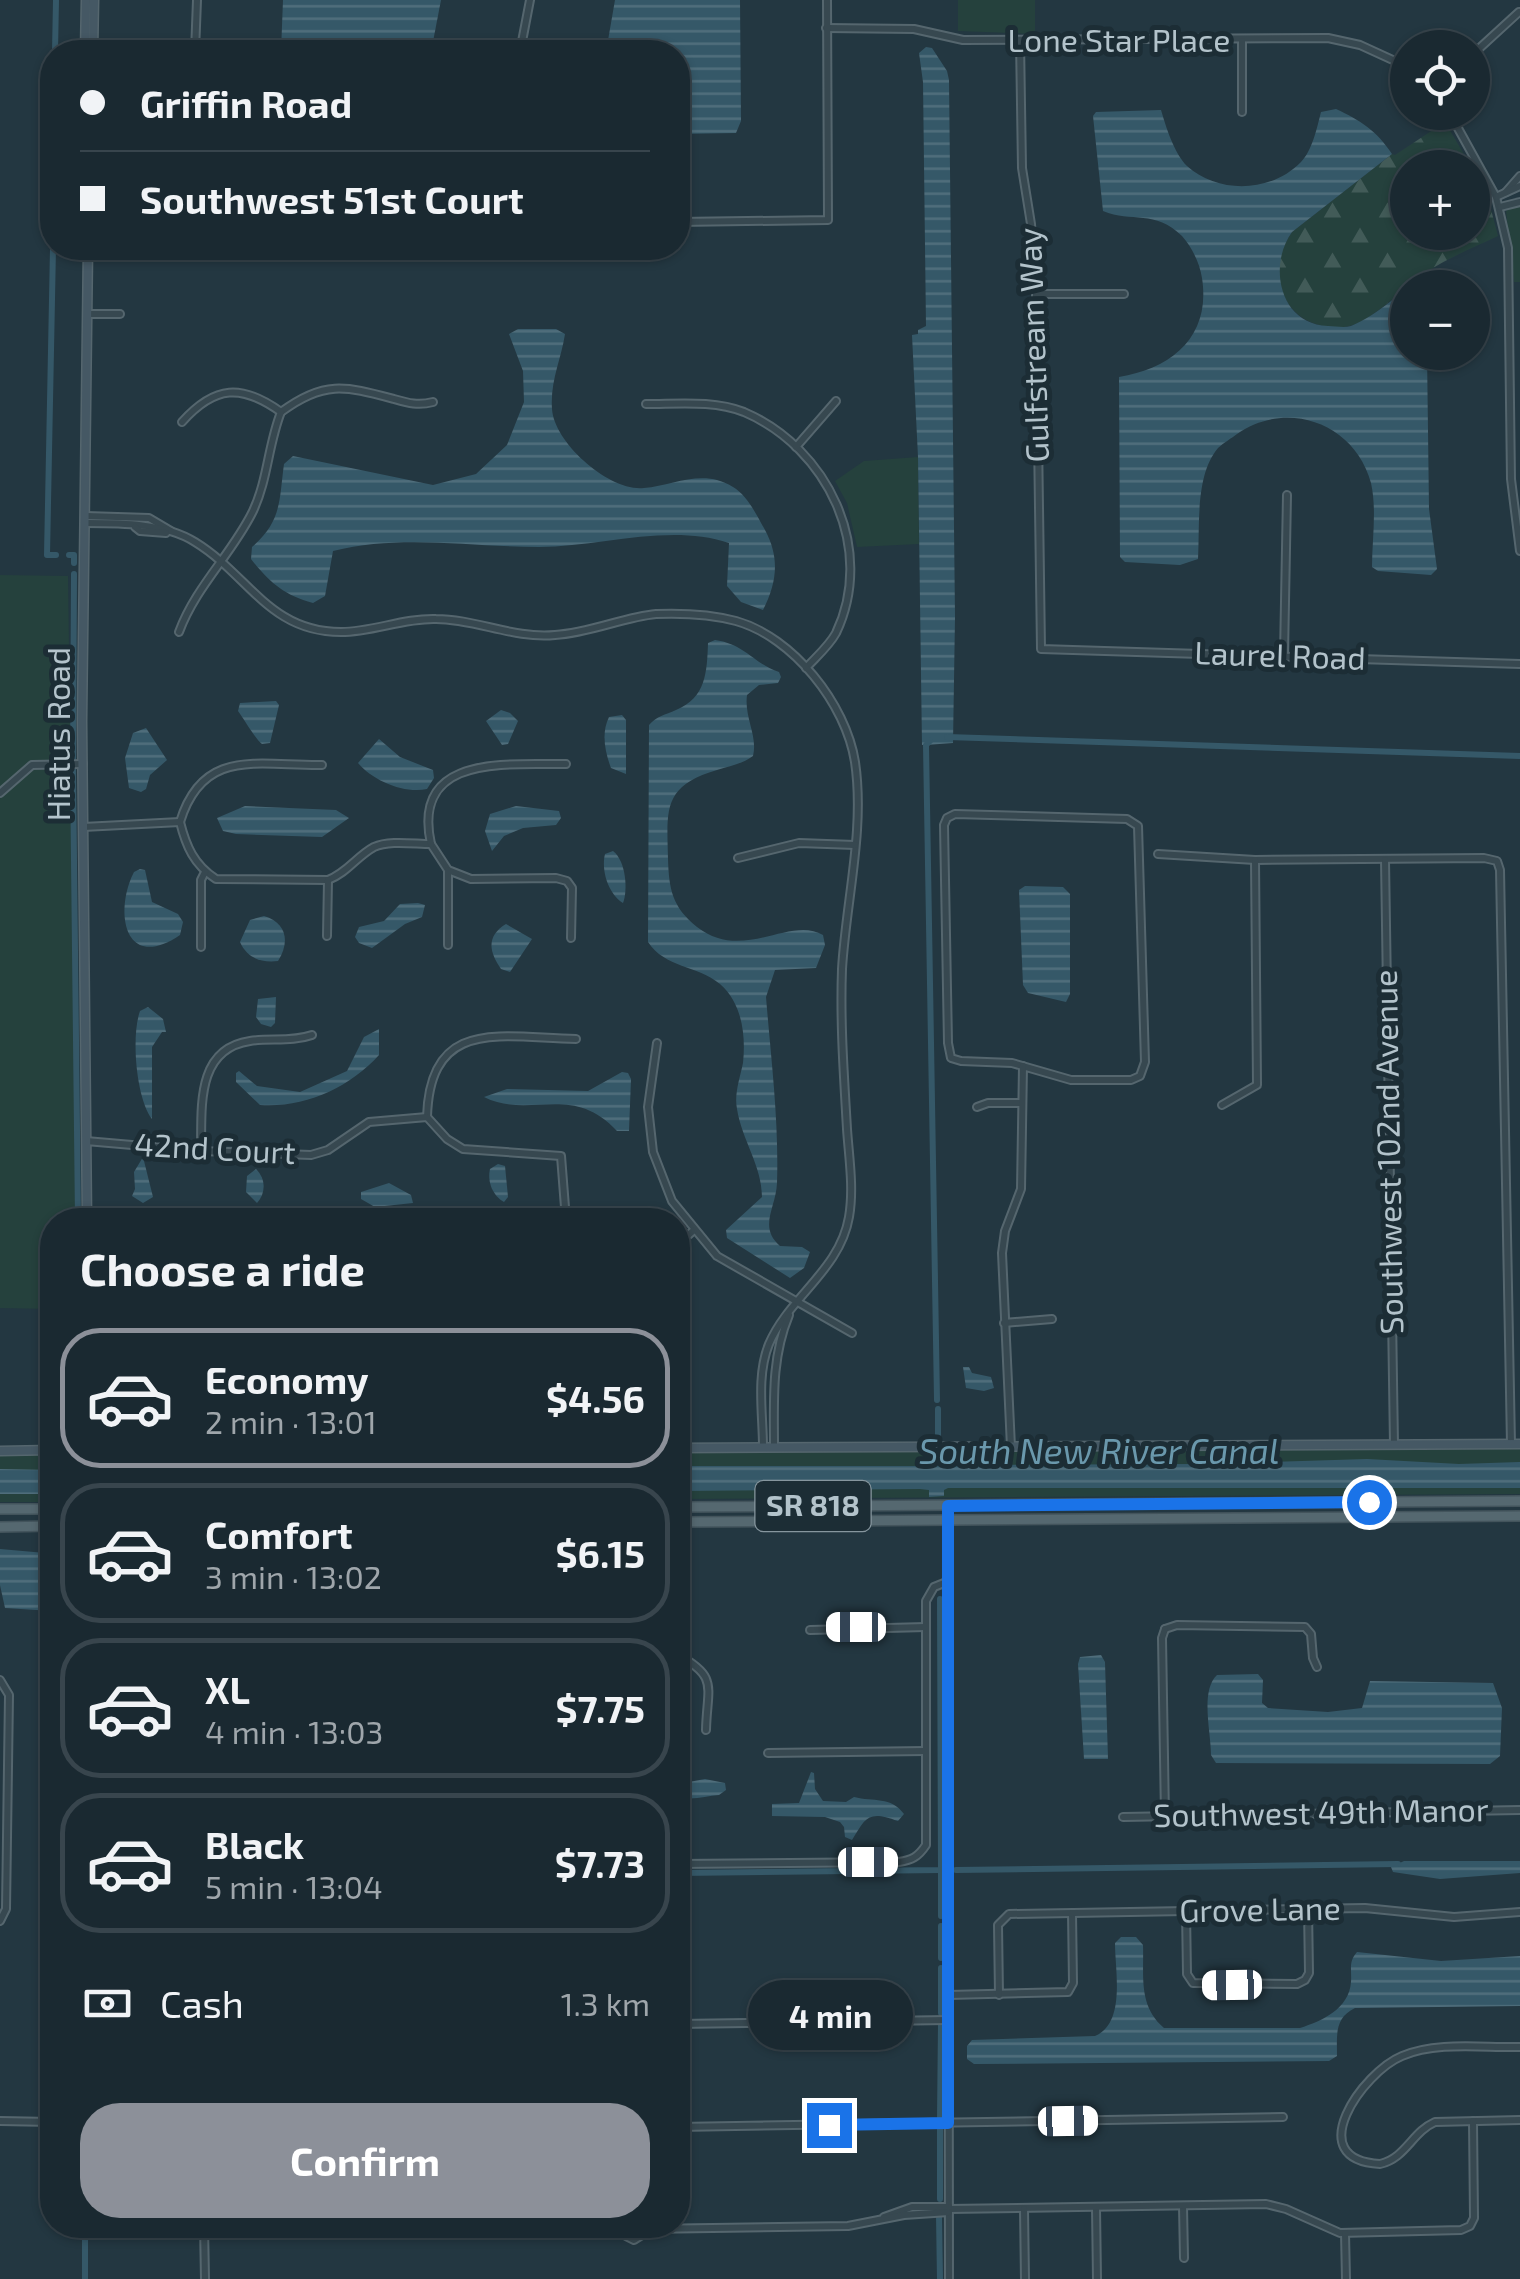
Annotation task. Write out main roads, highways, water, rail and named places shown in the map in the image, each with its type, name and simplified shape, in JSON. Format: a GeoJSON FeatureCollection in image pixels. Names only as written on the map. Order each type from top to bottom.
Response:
{"type":"FeatureCollection","features":[{"type":"Feature","properties":{"kind":"main road","name":"SR 818"},"geometry":{"type":"LineString","coordinates":[[690,1507],[1520,1501]]}},
{"type":"Feature","properties":{"kind":"main road"},"geometry":{"type":"LineString","coordinates":[[1287,1518],[1307,1502]]}},
{"type":"Feature","properties":{"kind":"main road"},"geometry":{"type":"LineString","coordinates":[[1338,1518],[1343,1510],[1369,1502]]}},
{"type":"Feature","properties":{"kind":"main road"},"geometry":{"type":"LineString","coordinates":[[0,1509],[40,1509]]}},
{"type":"Feature","properties":{"kind":"main road","name":"SR 818"},"geometry":{"type":"LineString","coordinates":[[690,1522],[1520,1516]]}},
{"type":"Feature","properties":{"kind":"main road"},"geometry":{"type":"LineString","coordinates":[[0,1527],[40,1526]]}},
{"type":"Feature","properties":{"kind":"water"},"geometry":{"type":"Polygon","coordinates":[[[283,0],[441,0],[433,40],[281,40],[283,0]]]}},
{"type":"Feature","properties":{"kind":"water"},"geometry":{"type":"Polygon","coordinates":[[[615,0],[740,0],[741,121],[736,133],[690,134],[690,40],[608,40],[615,0]]]}},
{"type":"Feature","properties":{"kind":"water"},"geometry":{"type":"Polygon","coordinates":[[[926,47],[932,48],[949,80],[955,617],[953,743],[922,745],[918,457],[912,335],[926,326],[923,82],[919,53],[926,47]]]}},
{"type":"Feature","properties":{"kind":"water"},"geometry":{"type":"Polygon","coordinates":[[[1336,109],[1353,117],[1380,139],[1390,156],[1292,232],[1281,260],[1283,291],[1298,315],[1311,323],[1328,326],[1348,327],[1390,302],[1390,370],[1427,370],[1429,509],[1437,569],[1431,575],[1378,571],[1372,567],[1373,493],[1363,462],[1335,432],[1297,418],[1256,424],[1218,448],[1202,486],[1198,559],[1180,565],[1125,562],[1120,557],[1119,377],[1156,366],[1184,346],[1200,317],[1202,278],[1192,250],[1172,228],[1153,219],[1103,211],[1093,116],[1096,112],[1161,110],[1174,147],[1187,166],[1214,182],[1244,186],[1275,180],[1301,162],[1311,146],[1321,112],[1336,109]]]}},
{"type":"Feature","properties":{"kind":"water"},"geometry":{"type":"Polygon","coordinates":[[[518,329],[556,329],[565,334],[553,389],[555,422],[573,450],[600,474],[630,487],[644,488],[711,479],[722,481],[743,496],[765,530],[775,560],[774,580],[763,610],[741,602],[727,586],[729,543],[706,537],[659,535],[539,547],[410,542],[359,546],[333,551],[325,596],[313,603],[286,592],[251,559],[252,547],[274,519],[284,464],[293,456],[433,485],[476,474],[507,445],[524,402],[523,371],[509,334],[518,329]]]}},
{"type":"Feature","properties":{"kind":"water"},"geometry":{"type":"Polygon","coordinates":[[[715,640],[742,650],[781,677],[778,683],[759,685],[747,695],[753,756],[699,776],[677,792],[672,802],[668,842],[669,879],[674,897],[689,920],[714,937],[748,940],[810,930],[823,935],[825,945],[816,968],[775,970],[766,997],[777,1160],[770,1232],[780,1246],[802,1247],[810,1252],[804,1268],[790,1278],[727,1238],[726,1230],[762,1197],[759,1175],[737,1109],[744,1052],[738,1010],[720,984],[663,957],[648,942],[649,725],[694,699],[703,683],[708,643],[715,640]]]}},
{"type":"Feature","properties":{"kind":"water"},"geometry":{"type":"Polygon","coordinates":[[[276,701],[279,705],[270,743],[262,744],[238,711],[240,703],[276,701]]]}},
{"type":"Feature","properties":{"kind":"water"},"geometry":{"type":"Polygon","coordinates":[[[501,710],[518,721],[508,744],[502,745],[486,721],[501,710]]]}},
{"type":"Feature","properties":{"kind":"water"},"geometry":{"type":"Polygon","coordinates":[[[622,715],[626,720],[626,774],[611,768],[605,742],[609,717],[622,715]]]}},
{"type":"Feature","properties":{"kind":"water"},"geometry":{"type":"Polygon","coordinates":[[[146,728],[167,760],[150,775],[146,789],[141,792],[129,788],[125,758],[133,733],[146,728]]]}},
{"type":"Feature","properties":{"kind":"water"},"geometry":{"type":"Polygon","coordinates":[[[379,739],[400,757],[433,770],[434,778],[427,789],[390,785],[358,763],[379,739]]]}},
{"type":"Feature","properties":{"kind":"water"},"geometry":{"type":"Polygon","coordinates":[[[245,806],[336,810],[349,818],[322,837],[223,831],[217,818],[245,806]]]}},
{"type":"Feature","properties":{"kind":"water"},"geometry":{"type":"Polygon","coordinates":[[[516,806],[559,811],[561,818],[556,825],[523,828],[504,836],[492,851],[485,831],[490,814],[516,806]]]}},
{"type":"Feature","properties":{"kind":"water"},"geometry":{"type":"Polygon","coordinates":[[[613,851],[625,876],[623,903],[613,894],[605,874],[605,854],[613,851]]]}},
{"type":"Feature","properties":{"kind":"water"},"geometry":{"type":"Polygon","coordinates":[[[145,870],[152,902],[178,914],[183,922],[180,935],[161,945],[146,947],[128,932],[128,887],[134,872],[145,870]]]}},
{"type":"Feature","properties":{"kind":"water"},"geometry":{"type":"Polygon","coordinates":[[[1025,886],[1063,887],[1070,894],[1070,994],[1066,1002],[1028,993],[1023,985],[1019,890],[1025,886]]]}},
{"type":"Feature","properties":{"kind":"water"},"geometry":{"type":"Polygon","coordinates":[[[400,904],[425,905],[422,917],[405,924],[372,948],[355,937],[359,927],[384,921],[400,904]]]}},
{"type":"Feature","properties":{"kind":"water"},"geometry":{"type":"Polygon","coordinates":[[[264,916],[278,923],[284,934],[278,961],[255,958],[240,942],[250,920],[264,916]]]}},
{"type":"Feature","properties":{"kind":"water"},"geometry":{"type":"Polygon","coordinates":[[[506,924],[532,939],[510,972],[501,969],[492,945],[495,934],[506,924]]]}},
{"type":"Feature","properties":{"kind":"water"},"geometry":{"type":"Polygon","coordinates":[[[276,997],[275,1023],[271,1027],[261,1024],[256,1017],[258,999],[276,997]]]}},
{"type":"Feature","properties":{"kind":"water"},"geometry":{"type":"Polygon","coordinates":[[[148,1007],[163,1019],[166,1032],[152,1047],[152,1119],[142,1097],[136,1051],[140,1011],[148,1007]]]}},
{"type":"Feature","properties":{"kind":"water"},"geometry":{"type":"Polygon","coordinates":[[[379,1029],[379,1055],[354,1077],[325,1094],[293,1103],[260,1105],[236,1082],[239,1071],[257,1086],[300,1092],[347,1071],[364,1037],[379,1029]]]}},
{"type":"Feature","properties":{"kind":"water"},"geometry":{"type":"Polygon","coordinates":[[[622,1072],[631,1079],[629,1131],[617,1131],[584,1108],[518,1105],[484,1097],[507,1089],[588,1091],[622,1072]]]}},
{"type":"Feature","properties":{"kind":"water"},"geometry":{"type":"Polygon","coordinates":[[[143,1157],[153,1197],[143,1203],[132,1196],[134,1172],[143,1157]]]}},
{"type":"Feature","properties":{"kind":"water"},"geometry":{"type":"Polygon","coordinates":[[[498,1164],[505,1166],[508,1197],[504,1202],[489,1179],[490,1169],[498,1164]]]}},
{"type":"Feature","properties":{"kind":"water"},"geometry":{"type":"Polygon","coordinates":[[[256,1169],[264,1186],[257,1203],[246,1192],[247,1176],[256,1169]]]}},
{"type":"Feature","properties":{"kind":"water"},"geometry":{"type":"Polygon","coordinates":[[[389,1183],[411,1195],[413,1203],[375,1207],[361,1199],[361,1192],[389,1183]]]}},
{"type":"Feature","properties":{"kind":"water"},"geometry":{"type":"Polygon","coordinates":[[[963,1367],[991,1377],[994,1388],[966,1388],[963,1367]]]}},
{"type":"Feature","properties":{"kind":"water"},"geometry":{"type":"Polygon","coordinates":[[[1367,1459],[1459,1464],[1520,1462],[1520,1488],[948,1488],[944,1496],[929,1497],[929,1490],[920,1489],[690,1491],[690,1466],[1199,1464],[1367,1459]]]}},
{"type":"Feature","properties":{"kind":"water"},"geometry":{"type":"Polygon","coordinates":[[[0,1469],[40,1470],[40,1494],[0,1494],[0,1469]]]}},
{"type":"Feature","properties":{"kind":"water"},"geometry":{"type":"Polygon","coordinates":[[[0,1549],[40,1553],[40,1610],[5,1608],[0,1585],[0,1549]]]}},
{"type":"Feature","properties":{"kind":"water"},"geometry":{"type":"Polygon","coordinates":[[[1101,1655],[1105,1662],[1108,1759],[1084,1759],[1078,1664],[1080,1657],[1101,1655]]]}},
{"type":"Feature","properties":{"kind":"water"},"geometry":{"type":"Polygon","coordinates":[[[1258,1674],[1263,1680],[1262,1703],[1268,1708],[1328,1712],[1362,1708],[1370,1681],[1493,1683],[1502,1708],[1500,1756],[1490,1764],[1216,1763],[1211,1755],[1208,1712],[1212,1682],[1217,1675],[1258,1674]]]}},
{"type":"Feature","properties":{"kind":"water"},"geometry":{"type":"Polygon","coordinates":[[[811,1772],[823,1801],[846,1802],[854,1797],[881,1801],[893,1804],[904,1814],[898,1821],[880,1816],[869,1818],[852,1840],[845,1837],[840,1822],[825,1817],[772,1816],[772,1804],[799,1803],[811,1772]]]}},
{"type":"Feature","properties":{"kind":"water"},"geometry":{"type":"Polygon","coordinates":[[[705,1779],[725,1783],[726,1790],[719,1795],[690,1798],[690,1782],[705,1779]]]}},
{"type":"Feature","properties":{"kind":"water"},"geometry":{"type":"Polygon","coordinates":[[[1404,1861],[1520,1861],[1520,1873],[1440,1879],[1393,1872],[1391,1867],[1404,1861]]]}},
{"type":"Feature","properties":{"kind":"water"},"geometry":{"type":"Polygon","coordinates":[[[1121,1937],[1136,1937],[1143,1945],[1146,2001],[1164,2028],[1308,2025],[1333,2012],[1345,2000],[1351,1982],[1351,1963],[1357,1952],[1441,1961],[1520,1956],[1520,2006],[1355,2008],[1340,2022],[1337,2056],[1329,2061],[974,2064],[967,2059],[967,2046],[972,2040],[1095,2036],[1105,2029],[1115,2008],[1115,1943],[1121,1937]]]}},
{"type":"Feature","properties":{"kind":"waterway"},"geometry":{"type":"LineString","coordinates":[[55,40],[56,0]]}},
{"type":"Feature","properties":{"kind":"waterway"},"geometry":{"type":"LineString","coordinates":[[53,260],[47,555],[56,555]]}},
{"type":"Feature","properties":{"kind":"waterway"},"geometry":{"type":"LineString","coordinates":[[69,555],[74,555],[74,563]]}},
{"type":"Feature","properties":{"kind":"waterway"},"geometry":{"type":"LineString","coordinates":[[73,760],[74,574]]}},
{"type":"Feature","properties":{"kind":"waterway"},"geometry":{"type":"LineString","coordinates":[[947,737],[1520,756]]}},
{"type":"Feature","properties":{"kind":"waterway"},"geometry":{"type":"LineString","coordinates":[[930,741],[926,745],[937,1400]]}},
{"type":"Feature","properties":{"kind":"waterway"},"geometry":{"type":"LineString","coordinates":[[73,770],[78,1208]]}},
{"type":"Feature","properties":{"kind":"waterway","name":"South New River Canal"},"geometry":{"type":"LineString","coordinates":[[938,1409],[938,1441]]}},
{"type":"Feature","properties":{"kind":"waterway"},"geometry":{"type":"LineString","coordinates":[[690,1873],[941,1870],[940,1599]]}},
{"type":"Feature","properties":{"kind":"waterway"},"geometry":{"type":"LineString","coordinates":[[956,1870],[1398,1864]]}},
{"type":"Feature","properties":{"kind":"waterway"},"geometry":{"type":"LineString","coordinates":[[941,1916],[944,1870]]}},
{"type":"Feature","properties":{"kind":"waterway"},"geometry":{"type":"LineString","coordinates":[[941,1926],[941,1958]]}},
{"type":"Feature","properties":{"kind":"waterway"},"geometry":{"type":"LineString","coordinates":[[941,1968],[941,2013]]}},
{"type":"Feature","properties":{"kind":"waterway"},"geometry":{"type":"LineString","coordinates":[[940,2118],[941,2023]]}},
{"type":"Feature","properties":{"kind":"waterway"},"geometry":{"type":"LineString","coordinates":[[940,2128],[940,2199]]}},
{"type":"Feature","properties":{"kind":"waterway"},"geometry":{"type":"LineString","coordinates":[[939,2216],[940,2279]]}},
{"type":"Feature","properties":{"kind":"waterway"},"geometry":{"type":"LineString","coordinates":[[85,2238],[85,2279]]}}]}
